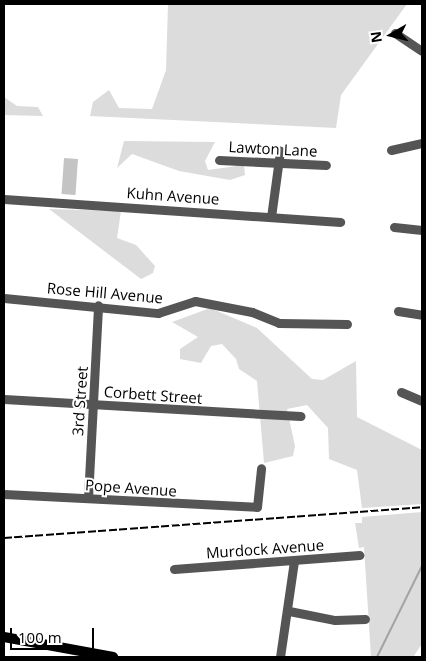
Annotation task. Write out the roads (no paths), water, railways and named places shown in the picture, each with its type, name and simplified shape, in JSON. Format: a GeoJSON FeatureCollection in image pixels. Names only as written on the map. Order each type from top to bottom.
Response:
{"type":"FeatureCollection","features":[{"type":"Feature","properties":{"kind":"main road"},"geometry":{"type":"LineString","coordinates":[[4,637],[113,657]]}},
{"type":"Feature","properties":{"kind":"street"},"geometry":{"type":"LineString","coordinates":[[395,33],[422,50]]}},
{"type":"Feature","properties":{"kind":"street"},"geometry":{"type":"LineString","coordinates":[[391,150],[422,143]]}},
{"type":"Feature","properties":{"kind":"street"},"geometry":{"type":"LineString","coordinates":[[271,216],[280,150]]}},
{"type":"Feature","properties":{"kind":"street","name":"Lawton Lane"},"geometry":{"type":"LineString","coordinates":[[219,160],[278,165],[326,165]]}},
{"type":"Feature","properties":{"kind":"street","name":"Kuhn Avenue"},"geometry":{"type":"LineString","coordinates":[[4,199],[340,222]]}},
{"type":"Feature","properties":{"kind":"street"},"geometry":{"type":"LineString","coordinates":[[394,227],[422,230]]}},
{"type":"Feature","properties":{"kind":"street","name":"Rose Hill Avenue"},"geometry":{"type":"LineString","coordinates":[[4,298],[98,305],[158,313],[195,301],[259,314],[279,323],[347,324]]}},
{"type":"Feature","properties":{"kind":"street","name":"3rd Street"},"geometry":{"type":"LineString","coordinates":[[88,498],[98,305]]}},
{"type":"Feature","properties":{"kind":"street"},"geometry":{"type":"LineString","coordinates":[[398,311],[422,315]]}},
{"type":"Feature","properties":{"kind":"street"},"geometry":{"type":"LineString","coordinates":[[401,392],[422,401]]}},
{"type":"Feature","properties":{"kind":"street","name":"Corbett Street"},"geometry":{"type":"LineString","coordinates":[[4,399],[301,416]]}},
{"type":"Feature","properties":{"kind":"street","name":"Pope Avenue"},"geometry":{"type":"LineString","coordinates":[[4,494],[257,507],[261,468]]}},
{"type":"Feature","properties":{"kind":"street","name":"Murdock Avenue"},"geometry":{"type":"LineString","coordinates":[[174,570],[294,562],[358,555]]}},
{"type":"Feature","properties":{"kind":"street"},"geometry":{"type":"LineString","coordinates":[[280,657],[289,612],[294,562]]}},
{"type":"Feature","properties":{"kind":"street"},"geometry":{"type":"LineString","coordinates":[[289,612],[335,620],[365,619]]}},
{"type":"Feature","properties":{"kind":"waterway"},"geometry":{"type":"LineString","coordinates":[[377,657],[422,566]]}},
{"type":"Feature","properties":{"kind":"railway"},"geometry":{"type":"LineString","coordinates":[[4,538],[422,507]]}}]}
